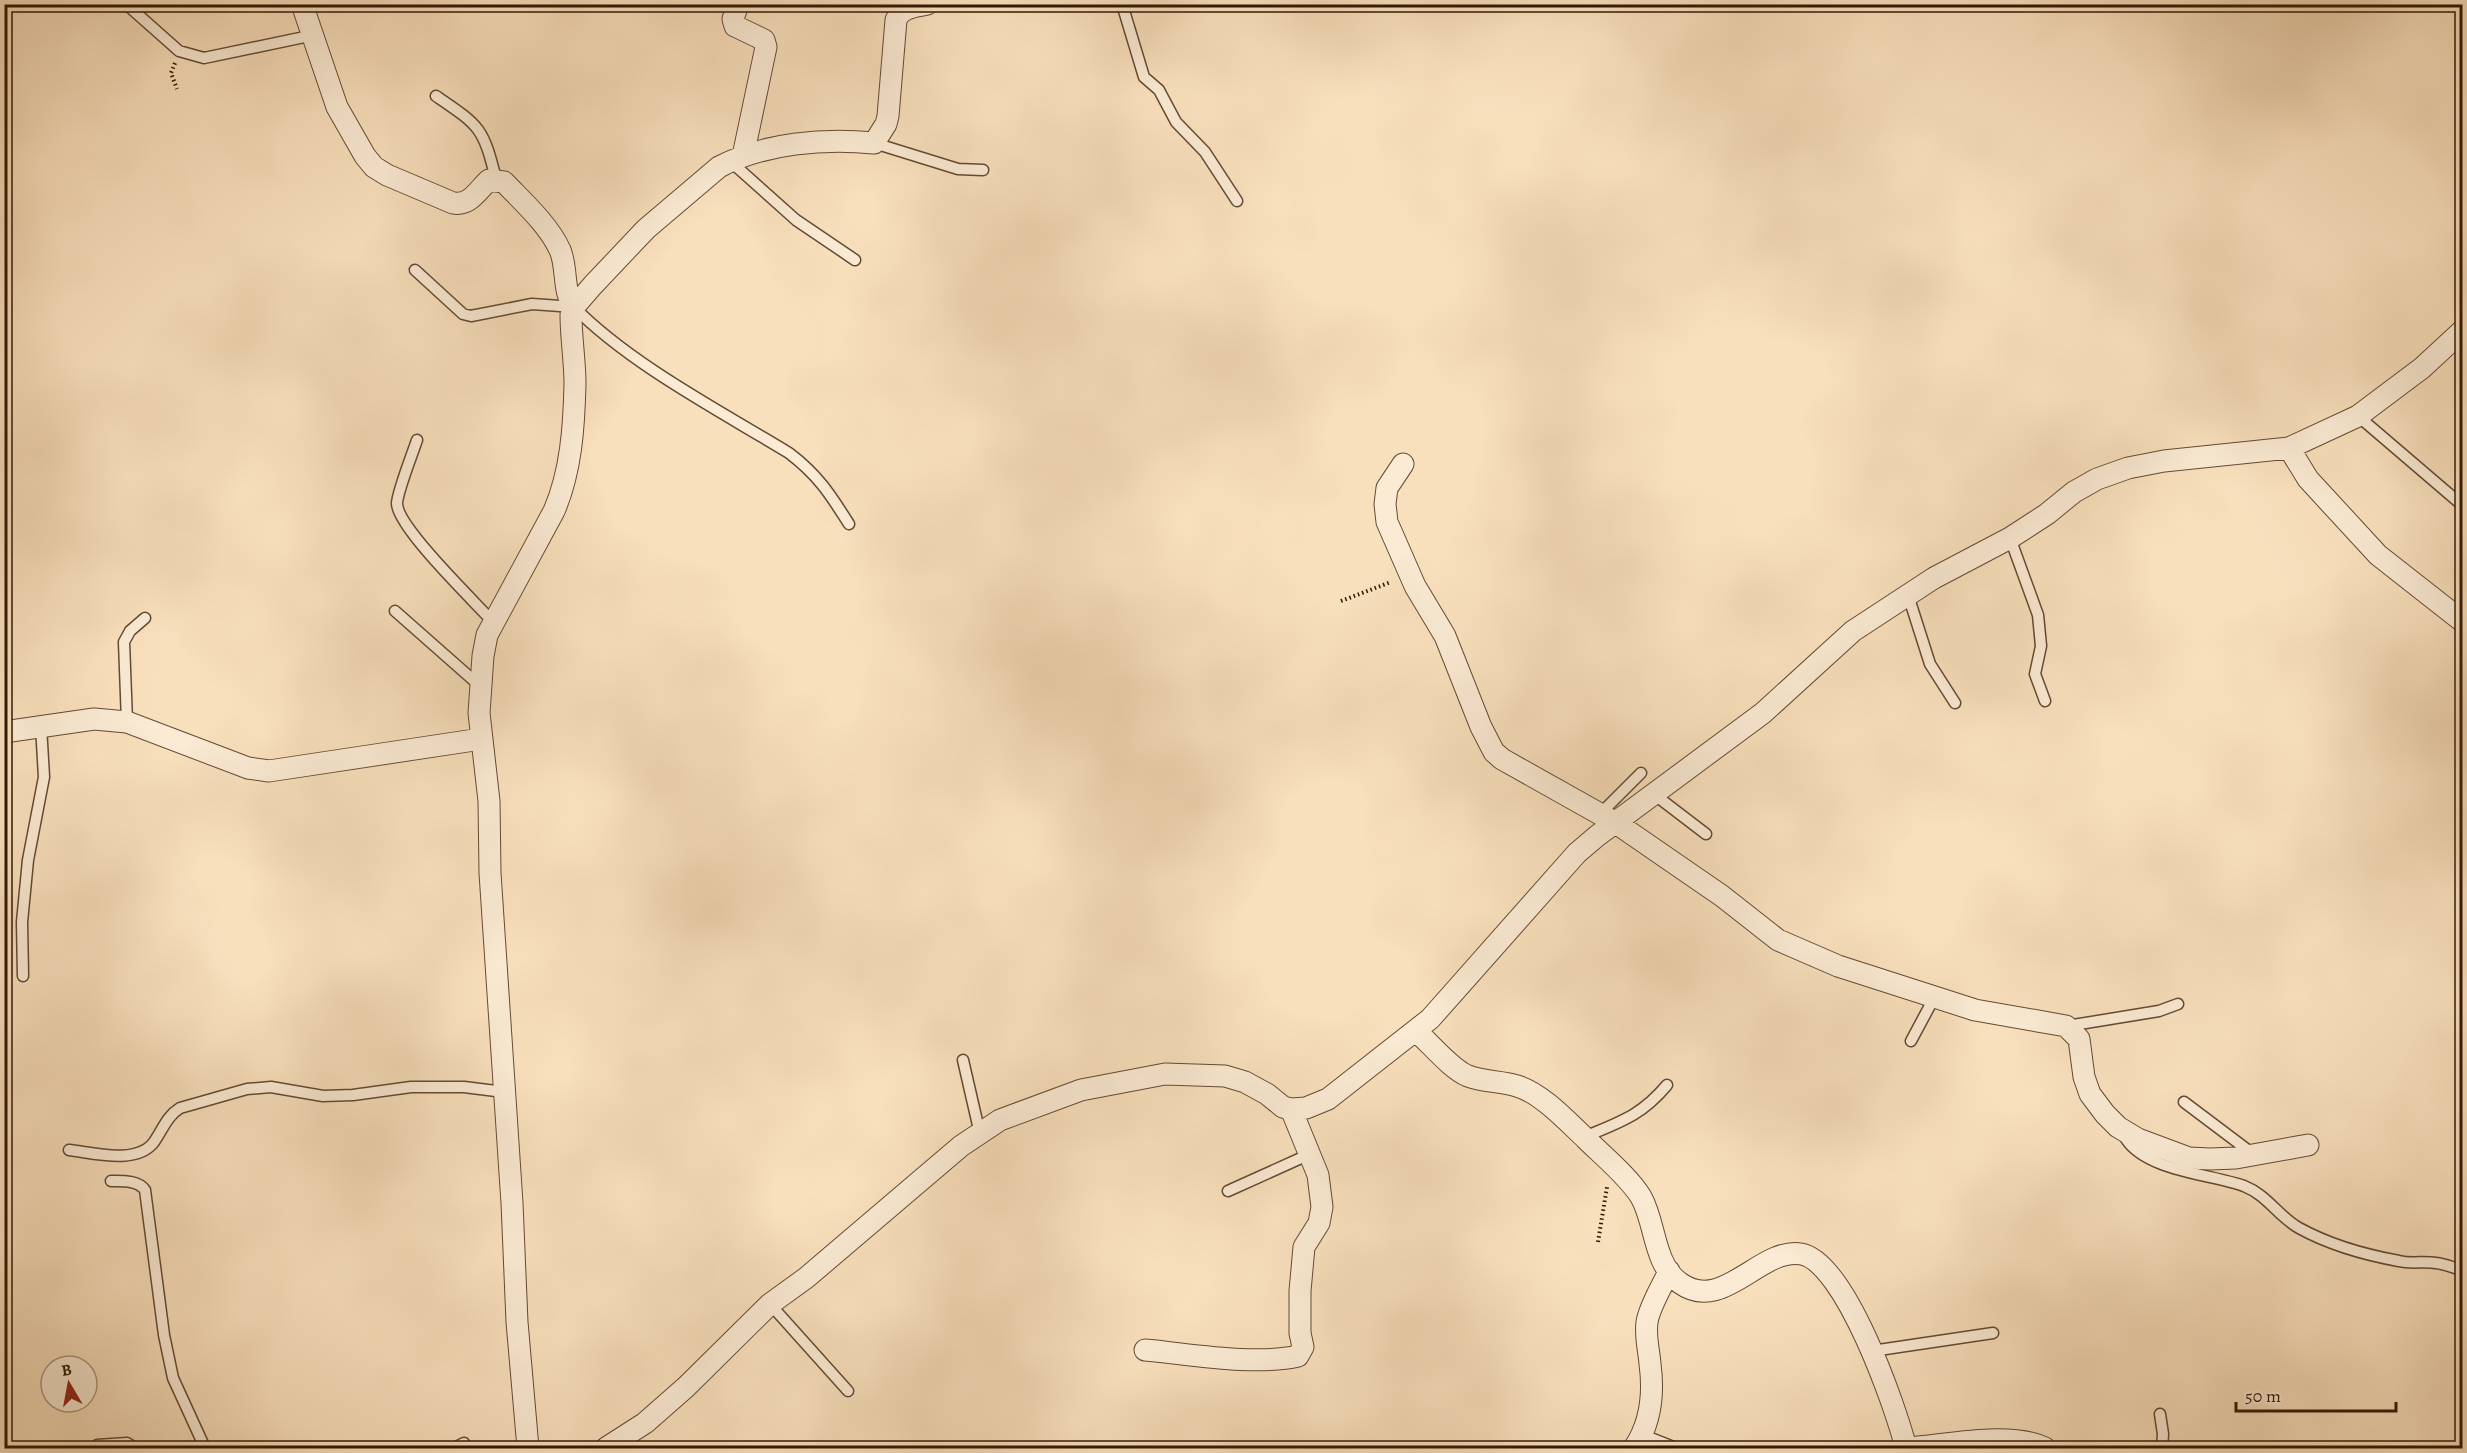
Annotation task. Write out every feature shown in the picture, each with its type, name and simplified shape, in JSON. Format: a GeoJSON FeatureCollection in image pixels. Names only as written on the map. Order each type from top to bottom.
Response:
{"type":"FeatureCollection","features":[{"type":"Feature","properties":{"kind":"street"},"geometry":{"type":"LineString","coordinates":[[302,4],[337,107],[365,156],[375,167],[444,199],[461,204],[469,201],[489,180],[496,179],[504,182],[554,238],[563,260],[568,298],[574,307]]}},
{"type":"Feature","properties":{"kind":"street"},"geometry":{"type":"LineString","coordinates":[[736,159],[766,47],[764,40],[735,26],[733,19],[738,4]]}},
{"type":"Feature","properties":{"kind":"street"},"geometry":{"type":"LineString","coordinates":[[528,1449],[517,1322],[490,873],[489,801],[481,739],[480,686],[487,635],[549,521],[562,492],[567,470],[575,383],[571,324],[574,307],[662,213],[719,167],[770,148],[824,142],[874,143],[886,124],[888,116],[897,9],[927,4]]}},
{"type":"Feature","properties":{"kind":"street"},"geometry":{"type":"LineString","coordinates":[[606,1449],[653,1416],[770,1304],[806,1278],[961,1146],[1000,1120],[1081,1090],[1165,1074],[1225,1076],[1245,1082],[1283,1107],[1291,1109],[1306,1108],[1328,1099],[1430,1019],[1608,819],[1654,795],[1763,713],[1853,631],[1908,594],[2010,538],[2047,514],[2074,492],[2097,479],[2128,468],[2164,461],[2289,448],[2358,416],[2422,368],[2463,331]]}},
{"type":"Feature","properties":{"kind":"street"},"geometry":{"type":"LineString","coordinates":[[2289,448],[2314,486],[2378,555],[2463,621]]}},
{"type":"Feature","properties":{"kind":"street"},"geometry":{"type":"LineString","coordinates":[[1403,464],[1387,488],[1384,504],[1387,522],[1410,574],[1445,636],[1468,697],[1494,752],[1502,759],[1608,819],[1722,897],[1778,940],[1838,966],[1975,1011],[2067,1026],[2079,1039],[2084,1077],[2090,1094],[2118,1127],[2138,1139],[2189,1158],[2210,1160],[2308,1145]]}},
{"type":"Feature","properties":{"kind":"street"},"geometry":{"type":"LineString","coordinates":[[4,732],[94,719],[127,722],[248,768],[269,771],[481,739]]}},
{"type":"Feature","properties":{"kind":"street"},"geometry":{"type":"LineString","coordinates":[[1416,1032],[1469,1076],[1508,1083],[1528,1090],[1583,1137],[1642,1198],[1662,1259],[1679,1283],[1695,1291],[1708,1292],[1746,1277],[1780,1256],[1803,1254],[1815,1259],[1831,1278],[1858,1320],[1898,1416],[1907,1449],[2019,1441],[2045,1449]]}},
{"type":"Feature","properties":{"kind":"street"},"geometry":{"type":"LineString","coordinates":[[1145,1350],[1240,1358],[1285,1359],[1298,1356],[1303,1347],[1300,1334],[1300,1291],[1304,1247],[1319,1223],[1322,1207],[1318,1175],[1291,1109]]}},
{"type":"Feature","properties":{"kind":"street"},"geometry":{"type":"LineString","coordinates":[[1638,1442],[1649,1415],[1652,1389],[1646,1336],[1647,1321],[1669,1271]]}},
{"type":"Feature","properties":{"kind":"lane"},"geometry":{"type":"LineString","coordinates":[[126,4],[179,51],[204,58],[314,35]]}},
{"type":"Feature","properties":{"kind":"lane"},"geometry":{"type":"LineString","coordinates":[[1122,4],[1144,77],[1159,90],[1176,122],[1204,152],[1237,201]]}},
{"type":"Feature","properties":{"kind":"lane"},"geometry":{"type":"LineString","coordinates":[[435,96],[471,120],[483,136],[496,179]]}},
{"type":"Feature","properties":{"kind":"lane"},"geometry":{"type":"LineString","coordinates":[[874,143],[958,169],[983,170]]}},
{"type":"Feature","properties":{"kind":"lane"},"geometry":{"type":"LineString","coordinates":[[736,159],[796,220],[855,260]]}},
{"type":"Feature","properties":{"kind":"lane"},"geometry":{"type":"LineString","coordinates":[[416,270],[463,314],[471,316],[532,304],[574,307],[594,328],[662,375],[808,467],[820,480],[849,524]]}},
{"type":"Feature","properties":{"kind":"lane"},"geometry":{"type":"LineString","coordinates":[[2358,416],[2463,505]]}},
{"type":"Feature","properties":{"kind":"lane"},"geometry":{"type":"LineString","coordinates":[[417,440],[397,503],[400,518],[448,575],[493,622]]}},
{"type":"Feature","properties":{"kind":"lane"},"geometry":{"type":"LineString","coordinates":[[2010,538],[2038,615],[2041,646],[2035,674],[2045,701]]}},
{"type":"Feature","properties":{"kind":"lane"},"geometry":{"type":"LineString","coordinates":[[1908,594],[1930,664],[1955,703]]}},
{"type":"Feature","properties":{"kind":"lane"},"geometry":{"type":"LineString","coordinates":[[395,611],[480,686]]}},
{"type":"Feature","properties":{"kind":"lane"},"geometry":{"type":"LineString","coordinates":[[127,722],[124,642],[130,631],[145,618]]}},
{"type":"Feature","properties":{"kind":"lane"},"geometry":{"type":"LineString","coordinates":[[23,976],[23,912],[28,860],[44,777],[41,726]]}},
{"type":"Feature","properties":{"kind":"lane"},"geometry":{"type":"LineString","coordinates":[[1608,819],[1641,773]]}},
{"type":"Feature","properties":{"kind":"lane"},"geometry":{"type":"LineString","coordinates":[[1654,795],[1706,834]]}},
{"type":"Feature","properties":{"kind":"lane"},"geometry":{"type":"LineString","coordinates":[[1911,1041],[1934,998]]}},
{"type":"Feature","properties":{"kind":"lane"},"geometry":{"type":"LineString","coordinates":[[2067,1026],[2159,1011],[2178,1004]]}},
{"type":"Feature","properties":{"kind":"lane"},"geometry":{"type":"LineString","coordinates":[[963,1060],[980,1134]]}},
{"type":"Feature","properties":{"kind":"lane"},"geometry":{"type":"LineString","coordinates":[[1583,1137],[1632,1118],[1653,1102],[1667,1085]]}},
{"type":"Feature","properties":{"kind":"lane"},"geometry":{"type":"LineString","coordinates":[[69,1150],[120,1155],[138,1153],[149,1148],[170,1114],[180,1108],[247,1089],[284,1088],[323,1096],[353,1095],[411,1087],[464,1087],[504,1092]]}},
{"type":"Feature","properties":{"kind":"lane"},"geometry":{"type":"LineString","coordinates":[[2184,1102],[2254,1155]]}},
{"type":"Feature","properties":{"kind":"lane"},"geometry":{"type":"LineString","coordinates":[[2118,1127],[2130,1146],[2147,1157],[2173,1167],[2244,1186],[2272,1204],[2299,1228],[2373,1255],[2401,1262],[2436,1263],[2463,1270]]}},
{"type":"Feature","properties":{"kind":"lane"},"geometry":{"type":"LineString","coordinates":[[1228,1191],[1310,1154]]}},
{"type":"Feature","properties":{"kind":"lane"},"geometry":{"type":"LineString","coordinates":[[111,1181],[141,1185],[145,1190],[166,1346],[174,1378],[205,1449]]}},
{"type":"Feature","properties":{"kind":"lane"},"geometry":{"type":"LineString","coordinates":[[770,1304],[848,1391]]}},
{"type":"Feature","properties":{"kind":"lane"},"geometry":{"type":"LineString","coordinates":[[1872,1351],[1993,1333]]}},
{"type":"Feature","properties":{"kind":"lane"},"geometry":{"type":"LineString","coordinates":[[2160,1414],[2163,1434],[2162,1449]]}},
{"type":"Feature","properties":{"kind":"lane"},"geometry":{"type":"LineString","coordinates":[[1638,1442],[1676,1449]]}},
{"type":"Feature","properties":{"kind":"lane"},"geometry":{"type":"LineString","coordinates":[[96,1445],[127,1443],[135,1449]]}},
{"type":"Feature","properties":{"kind":"path"},"geometry":{"type":"LineString","coordinates":[[177,89],[171,73],[179,51]]}},
{"type":"Feature","properties":{"kind":"path"},"geometry":{"type":"LineString","coordinates":[[1341,601],[1410,574]]}},
{"type":"Feature","properties":{"kind":"path"},"geometry":{"type":"LineString","coordinates":[[1598,1242],[1611,1165]]}}]}
